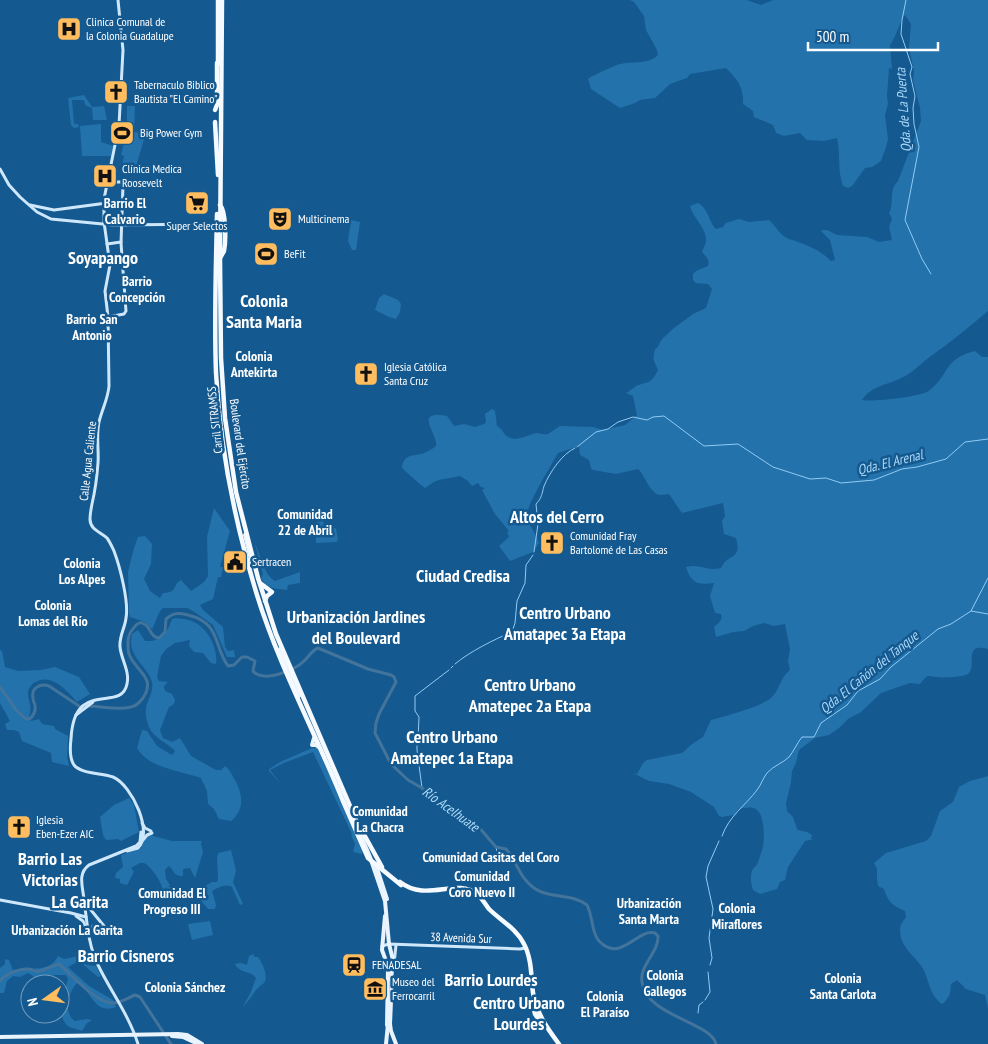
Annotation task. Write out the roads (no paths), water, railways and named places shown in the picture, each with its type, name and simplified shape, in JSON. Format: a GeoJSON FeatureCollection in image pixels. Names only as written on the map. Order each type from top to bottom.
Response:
{"type":"FeatureCollection","features":[{"type":"Feature","properties":{"kind":"highway","name":"Boulevard del Ejército"},"geometry":{"type":"LineString","coordinates":[[218,0],[221,50],[216,278],[217,380],[222,439],[231,490],[242,540],[258,597],[368,858],[401,885],[412,891],[420,893],[461,890],[477,896],[487,909],[516,935],[525,948]]}},
{"type":"Feature","properties":{"kind":"highway","name":"Boulevard del Ejército"},"geometry":{"type":"LineString","coordinates":[[220,93],[218,56],[222,0]]}},
{"type":"Feature","properties":{"kind":"highway"},"geometry":{"type":"LineString","coordinates":[[221,50],[224,109]]}},
{"type":"Feature","properties":{"kind":"highway"},"geometry":{"type":"LineString","coordinates":[[215,110],[218,56]]}},
{"type":"Feature","properties":{"kind":"highway"},"geometry":{"type":"LineString","coordinates":[[215,122],[219,175]]}},
{"type":"Feature","properties":{"kind":"highway"},"geometry":{"type":"LineString","coordinates":[[219,175],[222,123]]}},
{"type":"Feature","properties":{"kind":"highway","name":"Boulevard del Ejército"},"geometry":{"type":"LineString","coordinates":[[219,175],[220,205],[224,212],[224,252],[220,260],[221,358],[228,443],[240,508],[259,582],[286,666]]}},
{"type":"Feature","properties":{"kind":"highway"},"geometry":{"type":"LineString","coordinates":[[259,582],[272,592],[267,596],[265,602]]}},
{"type":"Feature","properties":{"kind":"highway","name":"Boulevard del Ejército"},"geometry":{"type":"LineString","coordinates":[[321,749],[356,820]]}},
{"type":"Feature","properties":{"kind":"highway"},"geometry":{"type":"LineString","coordinates":[[356,820],[367,837],[380,865],[402,884],[422,892],[462,888],[472,890],[516,934],[525,948],[537,1014],[558,1044]]}},
{"type":"Feature","properties":{"kind":"main road","name":"Calle Agua Caliente"},"geometry":{"type":"LineString","coordinates":[[96,700],[118,695],[125,689],[127,684],[120,636],[126,622],[127,610],[120,571],[107,538],[91,524],[90,517],[98,463],[99,424],[109,393],[108,317],[105,291],[110,265],[104,224],[104,204],[106,182],[119,132],[122,50],[118,0]]}},
{"type":"Feature","properties":{"kind":"main road"},"geometry":{"type":"LineString","coordinates":[[0,169],[12,189],[37,212],[51,219],[121,225],[217,224]]}},
{"type":"Feature","properties":{"kind":"main road"},"geometry":{"type":"LineString","coordinates":[[106,182],[121,182],[123,186],[121,242],[126,312],[108,317]]}},
{"type":"Feature","properties":{"kind":"main road"},"geometry":{"type":"LineString","coordinates":[[29,205],[54,210],[122,201]]}},
{"type":"Feature","properties":{"kind":"main road"},"geometry":{"type":"LineString","coordinates":[[37,212],[36,208],[38,207]]}},
{"type":"Feature","properties":{"kind":"main road"},"geometry":{"type":"LineString","coordinates":[[107,244],[121,242]]}},
{"type":"Feature","properties":{"kind":"main road","name":"Carril SITRAMSS"},"geometry":{"type":"LineString","coordinates":[[220,260],[222,393],[228,452],[241,526]]}},
{"type":"Feature","properties":{"kind":"main road","name":"Carril SITRAMSS"},"geometry":{"type":"LineString","coordinates":[[216,278],[217,365],[226,457],[259,597],[286,666]]}},
{"type":"Feature","properties":{"kind":"main road"},"geometry":{"type":"LineString","coordinates":[[290,676],[369,853],[384,897],[393,964],[390,980]]}},
{"type":"Feature","properties":{"kind":"main road"},"geometry":{"type":"LineString","coordinates":[[78,712],[96,700]]}},
{"type":"Feature","properties":{"kind":"main road"},"geometry":{"type":"LineString","coordinates":[[96,700],[84,704],[74,717],[70,743],[74,765],[80,770],[116,778],[138,806],[144,827],[151,832],[138,848],[91,864],[84,869],[81,877],[86,918],[98,965],[122,1007],[138,1044]]}},
{"type":"Feature","properties":{"kind":"main road"},"geometry":{"type":"LineString","coordinates":[[127,851],[138,845],[141,836],[138,810],[131,796]]}},
{"type":"Feature","properties":{"kind":"main road"},"geometry":{"type":"LineString","coordinates":[[141,818],[143,840]]}},
{"type":"Feature","properties":{"kind":"main road","name":"Boulevard del Ejército"},"geometry":{"type":"LineString","coordinates":[[356,820],[379,874],[387,900],[390,944]]}},
{"type":"Feature","properties":{"kind":"main road"},"geometry":{"type":"LineString","coordinates":[[384,897],[385,919],[381,951],[389,971],[386,1044]]}},
{"type":"Feature","properties":{"kind":"main road"},"geometry":{"type":"LineString","coordinates":[[0,900],[72,913],[82,914],[85,910]]}},
{"type":"Feature","properties":{"kind":"main road"},"geometry":{"type":"LineString","coordinates":[[84,901],[104,926],[93,926],[90,937]]}},
{"type":"Feature","properties":{"kind":"main road"},"geometry":{"type":"LineString","coordinates":[[72,913],[83,921],[90,937]]}},
{"type":"Feature","properties":{"kind":"main road"},"geometry":{"type":"LineString","coordinates":[[72,913],[86,918]]}},
{"type":"Feature","properties":{"kind":"main road"},"geometry":{"type":"LineString","coordinates":[[382,946],[390,944]]}},
{"type":"Feature","properties":{"kind":"main road"},"geometry":{"type":"LineString","coordinates":[[390,944],[394,964]]}},
{"type":"Feature","properties":{"kind":"main road","name":"38 Avenida Sur"},"geometry":{"type":"LineString","coordinates":[[390,944],[525,948]]}},
{"type":"Feature","properties":{"kind":"main road"},"geometry":{"type":"LineString","coordinates":[[395,1044],[390,1024],[396,945]]}},
{"type":"Feature","properties":{"kind":"main road"},"geometry":{"type":"LineString","coordinates":[[382,946],[390,968],[386,1044]]}},
{"type":"Feature","properties":{"kind":"main road"},"geometry":{"type":"LineString","coordinates":[[388,1019],[390,1032],[395,1044]]}},
{"type":"Feature","properties":{"kind":"main road"},"geometry":{"type":"LineString","coordinates":[[170,1035],[186,1038],[198,1044]]}},
{"type":"Feature","properties":{"kind":"main road"},"geometry":{"type":"LineString","coordinates":[[0,1038],[187,1035],[202,1044]]}},
{"type":"Feature","properties":{"kind":"waterway","name":"Qda. de La Puerta"},"geometry":{"type":"LineString","coordinates":[[906,0],[901,34],[912,67],[910,74],[915,96],[913,108],[914,124],[919,147],[905,220],[922,259],[931,274]]}},
{"type":"Feature","properties":{"kind":"waterway","name":"Qda. El Arenal"},"geometry":{"type":"LineString","coordinates":[[577,447],[596,432],[608,429],[618,422],[633,417],[647,420],[653,417],[664,416],[704,446],[738,444],[773,467],[810,479],[826,478],[841,483],[874,480],[902,469],[946,459],[965,442],[988,439]]}},
{"type":"Feature","properties":{"kind":"waterway","name":"Qda. El Arenal"},"geometry":{"type":"LineString","coordinates":[[534,552],[538,524],[536,504],[541,498],[544,486],[553,469],[566,454],[575,448]]}},
{"type":"Feature","properties":{"kind":"waterway","name":"Qda. El Arenal"},"geometry":{"type":"LineString","coordinates":[[455,664],[482,646],[512,632],[515,623],[517,601],[525,583],[526,565],[533,555]]}},
{"type":"Feature","properties":{"kind":"waterway"},"geometry":{"type":"LineString","coordinates":[[971,611],[988,578]]}},
{"type":"Feature","properties":{"kind":"waterway","name":"Qda. El Cañón del Tanque"},"geometry":{"type":"LineString","coordinates":[[722,836],[729,823],[757,790],[767,773],[789,757],[802,737],[814,737],[821,723],[847,705],[858,691],[880,679],[891,667],[938,629],[951,624],[971,611],[988,614]]}},
{"type":"Feature","properties":{"kind":"waterway","name":"Río Acelhuate"},"geometry":{"type":"LineString","coordinates":[[88,706],[126,708],[135,706],[141,701],[148,685],[144,674],[129,654],[128,641],[130,634],[139,623],[142,623],[147,626],[153,636],[159,638],[165,632],[166,619],[177,614],[188,615],[206,623],[215,636],[228,666],[234,665],[242,657],[247,657],[255,661],[253,671],[264,676],[271,676],[286,672],[299,665],[318,648],[368,669],[391,675],[396,682],[379,714],[375,733],[391,764],[408,780],[422,788],[456,816],[477,825],[496,847],[506,849],[524,879],[534,888],[546,894],[574,899],[587,905],[596,937],[607,947],[614,949],[622,947],[642,935],[655,933],[658,936],[656,948],[643,970],[642,976],[646,994],[666,1011],[712,1036],[716,1044]]}},
{"type":"Feature","properties":{"kind":"waterway","name":"Qda. El Arenal"},"geometry":{"type":"LineString","coordinates":[[418,740],[419,717],[415,711],[415,696],[449,670]]}},
{"type":"Feature","properties":{"kind":"waterway","name":"Río Acelhuate"},"geometry":{"type":"LineString","coordinates":[[0,687],[17,711],[26,719],[31,718],[35,711],[33,691],[42,685],[49,686],[82,708]]}},
{"type":"Feature","properties":{"kind":"waterway","name":"Qda. El Arenal"},"geometry":{"type":"LineString","coordinates":[[417,743],[422,788]]}},
{"type":"Feature","properties":{"kind":"waterway"},"geometry":{"type":"LineString","coordinates":[[710,965],[712,958],[709,938],[713,909],[706,877],[708,866],[719,841]]}},
{"type":"Feature","properties":{"kind":"waterway"},"geometry":{"type":"LineString","coordinates":[[496,847],[499,862]]}},
{"type":"Feature","properties":{"kind":"waterway"},"geometry":{"type":"LineString","coordinates":[[0,981],[5,976],[17,971],[25,969],[40,971],[59,964],[84,988],[107,1002],[119,1002],[135,995],[140,997],[171,1044]]}},
{"type":"Feature","properties":{"kind":"waterway"},"geometry":{"type":"LineString","coordinates":[[705,1000],[710,992],[708,972]]}},
{"type":"Feature","properties":{"kind":"waterway"},"geometry":{"type":"LineString","coordinates":[[698,1013],[699,1005],[703,1002]]}},
{"type":"Feature","properties":{"kind":"place","name":"Clinica Comunal de la Colonia Guadalupe"},"geometry":{"type":"Point","coordinates":[69,29]}},
{"type":"Feature","properties":{"kind":"place","name":"Tabernaculo Biblico Bautista \"El Camino\""},"geometry":{"type":"Point","coordinates":[116,92]}},
{"type":"Feature","properties":{"kind":"place","name":"Big Power Gym"},"geometry":{"type":"Point","coordinates":[122,133]}},
{"type":"Feature","properties":{"kind":"place","name":"Clínica Medica Roosevelt"},"geometry":{"type":"Point","coordinates":[105,176]}},
{"type":"Feature","properties":{"kind":"place","name":"Super Selectos"},"geometry":{"type":"Point","coordinates":[197,203]}},
{"type":"Feature","properties":{"kind":"place","name":"Multicinema"},"geometry":{"type":"Point","coordinates":[280,219]}},
{"type":"Feature","properties":{"kind":"place","name":"BeFit"},"geometry":{"type":"Point","coordinates":[266,254]}},
{"type":"Feature","properties":{"kind":"place","name":"Iglesia Católica Santa Cruz"},"geometry":{"type":"Point","coordinates":[366,374]}},
{"type":"Feature","properties":{"kind":"place","name":"Comunidad Fray Bartolomé de Las Casas"},"geometry":{"type":"Point","coordinates":[552,543]}},
{"type":"Feature","properties":{"kind":"place","name":"Sertracen"},"geometry":{"type":"Point","coordinates":[235,562]}},
{"type":"Feature","properties":{"kind":"place","name":"Iglesia Eben-Ezer AIC"},"geometry":{"type":"Point","coordinates":[19,827]}},
{"type":"Feature","properties":{"kind":"place","name":"FENADESAL"},"geometry":{"type":"Point","coordinates":[354,965]}},
{"type":"Feature","properties":{"kind":"place","name":"Museo del Ferrocarril"},"geometry":{"type":"Point","coordinates":[375,989]}},
{"type":"Feature","properties":{"kind":"district","name":"Barrio El Calvario"},"geometry":{"type":"Point","coordinates":[125,212]}},
{"type":"Feature","properties":{"kind":"district","name":"Soyapango"},"geometry":{"type":"Point","coordinates":[103,258]}},
{"type":"Feature","properties":{"kind":"district","name":"Barrio Concepción"},"geometry":{"type":"Point","coordinates":[137,290]}},
{"type":"Feature","properties":{"kind":"district","name":"Colonia Santa Maria"},"geometry":{"type":"Point","coordinates":[264,311]}},
{"type":"Feature","properties":{"kind":"district","name":"Barrio San Antonio"},"geometry":{"type":"Point","coordinates":[92,328]}},
{"type":"Feature","properties":{"kind":"district","name":"Colonia Antekirta"},"geometry":{"type":"Point","coordinates":[254,364]}},
{"type":"Feature","properties":{"kind":"district","name":"Altos del Cerro"},"geometry":{"type":"Point","coordinates":[557,517]}},
{"type":"Feature","properties":{"kind":"district","name":"Comunidad 22 de Abril"},"geometry":{"type":"Point","coordinates":[305,522]}},
{"type":"Feature","properties":{"kind":"district","name":"Colonia Los Alpes"},"geometry":{"type":"Point","coordinates":[82,572]}},
{"type":"Feature","properties":{"kind":"district","name":"Ciudad Credisa"},"geometry":{"type":"Point","coordinates":[463,576]}},
{"type":"Feature","properties":{"kind":"district","name":"Colonia Lomas del Río"},"geometry":{"type":"Point","coordinates":[53,614]}},
{"type":"Feature","properties":{"kind":"district","name":"Centro Urbano Amatapec 3a Etapa"},"geometry":{"type":"Point","coordinates":[565,623]}},
{"type":"Feature","properties":{"kind":"district","name":"Urbanización Jardines del Boulevard"},"geometry":{"type":"Point","coordinates":[356,628]}},
{"type":"Feature","properties":{"kind":"district","name":"Centro Urbano Amatepec 2a Etapa"},"geometry":{"type":"Point","coordinates":[530,695]}},
{"type":"Feature","properties":{"kind":"district","name":"Centro Urbano Amatepec 1a Etapa"},"geometry":{"type":"Point","coordinates":[452,748]}},
{"type":"Feature","properties":{"kind":"district","name":"Comunidad La Chacra"},"geometry":{"type":"Point","coordinates":[380,820]}},
{"type":"Feature","properties":{"kind":"district","name":"Comunidad Casitas del Coro"},"geometry":{"type":"Point","coordinates":[491,857]}},
{"type":"Feature","properties":{"kind":"district","name":"Barrio Las Victorias"},"geometry":{"type":"Point","coordinates":[50,870]}},
{"type":"Feature","properties":{"kind":"district","name":"Comunidad Coro Nuevo II"},"geometry":{"type":"Point","coordinates":[482,884]}},
{"type":"Feature","properties":{"kind":"district","name":"La Garita"},"geometry":{"type":"Point","coordinates":[80,902]}},
{"type":"Feature","properties":{"kind":"district","name":"Comunidad El Progreso III"},"geometry":{"type":"Point","coordinates":[172,902]}},
{"type":"Feature","properties":{"kind":"district","name":"Urbanización Santa Marta"},"geometry":{"type":"Point","coordinates":[649,912]}},
{"type":"Feature","properties":{"kind":"district","name":"Colonia Miraflores"},"geometry":{"type":"Point","coordinates":[737,916]}},
{"type":"Feature","properties":{"kind":"district","name":"Urbanización La Garita"},"geometry":{"type":"Point","coordinates":[67,930]}},
{"type":"Feature","properties":{"kind":"district","name":"Barrio Cisneros"},"geometry":{"type":"Point","coordinates":[126,956]}},
{"type":"Feature","properties":{"kind":"district","name":"Barrio Lourdes"},"geometry":{"type":"Point","coordinates":[491,980]}},
{"type":"Feature","properties":{"kind":"district","name":"Colonia Gallegos"},"geometry":{"type":"Point","coordinates":[665,984]}},
{"type":"Feature","properties":{"kind":"district","name":"Colonia Santa Carlota"},"geometry":{"type":"Point","coordinates":[843,986]}},
{"type":"Feature","properties":{"kind":"district","name":"Colonia Sánchez"},"geometry":{"type":"Point","coordinates":[185,987]}},
{"type":"Feature","properties":{"kind":"district","name":"Colonia El Paraíso"},"geometry":{"type":"Point","coordinates":[605,1004]}},
{"type":"Feature","properties":{"kind":"district","name":"Centro Urbano Lourdes"},"geometry":{"type":"Point","coordinates":[519,1013]}}]}
